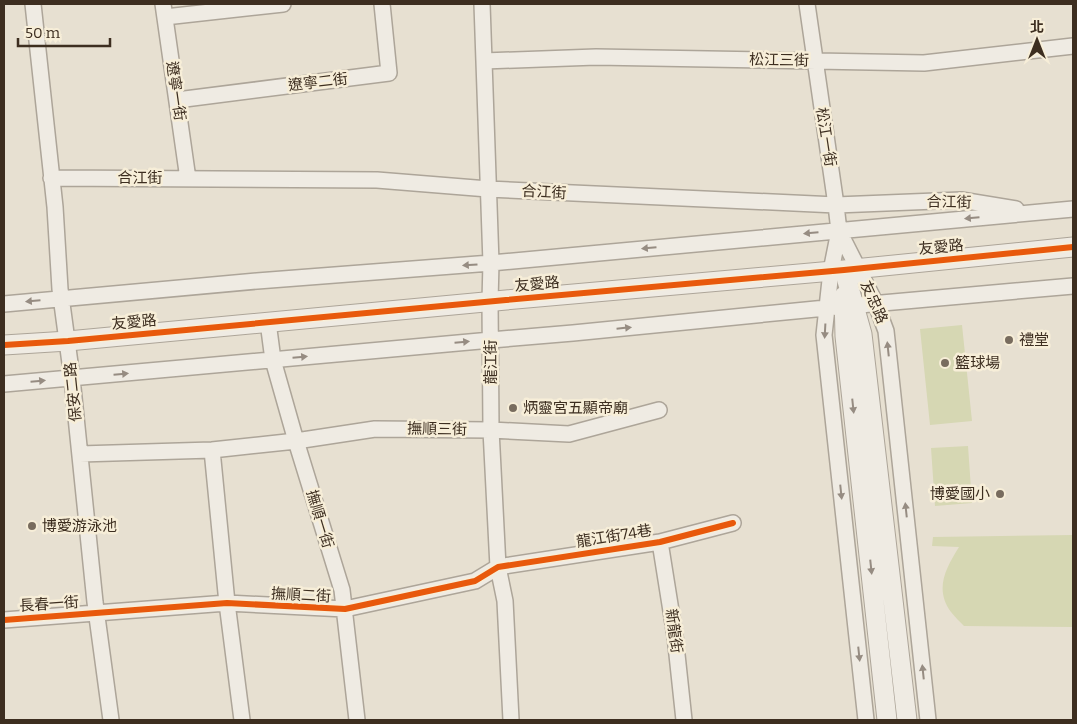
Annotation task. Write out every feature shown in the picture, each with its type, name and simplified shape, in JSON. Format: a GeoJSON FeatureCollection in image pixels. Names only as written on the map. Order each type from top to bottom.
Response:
{"type":"FeatureCollection","features":[{"type":"Feature","properties":{"kind":"street","name":"保安二路"},"geometry":{"type":"LineString","coordinates":[[34,4],[62,299],[96,614],[111,720]]}},
{"type":"Feature","properties":{"kind":"street"},"geometry":{"type":"LineString","coordinates":[[164,10],[283,4]]}},
{"type":"Feature","properties":{"kind":"street","name":"遼寧二街"},"geometry":{"type":"LineString","coordinates":[[177,100],[389,73],[382,4]]}},
{"type":"Feature","properties":{"kind":"street","name":"龍江街"},"geometry":{"type":"LineString","coordinates":[[482,4],[491,263],[491,430],[498,567],[505,601],[511,720]]}},
{"type":"Feature","properties":{"kind":"street","name":"松江一街"},"geometry":{"type":"LineString","coordinates":[[807,4],[845,269]]}},
{"type":"Feature","properties":{"kind":"street","name":"遼寧一街"},"geometry":{"type":"LineString","coordinates":[[164,10],[188,178]]}},
{"type":"Feature","properties":{"kind":"street","name":"松江三街"},"geometry":{"type":"LineString","coordinates":[[484,61],[596,58],[924,63],[1073,46]]}},
{"type":"Feature","properties":{"kind":"street","name":"合江街"},"geometry":{"type":"LineString","coordinates":[[51,178],[377,180],[488,189],[836,205],[961,200],[1036,212]]}},
{"type":"Feature","properties":{"kind":"street","name":"友愛路"},"geometry":{"type":"LineString","coordinates":[[4,304],[247,282],[491,263],[1073,208]]}},
{"type":"Feature","properties":{"kind":"street","name":"友愛路"},"geometry":{"type":"LineString","coordinates":[[4,344],[68,341],[1073,247]]}},
{"type":"Feature","properties":{"kind":"street","name":"友忠路"},"geometry":{"type":"LineString","coordinates":[[845,269],[876,304],[886,331],[928,720]]}},
{"type":"Feature","properties":{"kind":"street","name":"友忠路"},"geometry":{"type":"LineString","coordinates":[[845,269],[841,307],[887,720]]}},
{"type":"Feature","properties":{"kind":"street"},"geometry":{"type":"LineString","coordinates":[[4,384],[1073,286]]}},
{"type":"Feature","properties":{"kind":"street","name":"友忠路"},"geometry":{"type":"LineString","coordinates":[[841,307],[824,335],[866,720]]}},
{"type":"Feature","properties":{"kind":"street","name":"友忠路"},"geometry":{"type":"LineString","coordinates":[[841,307],[862,334],[907,720]]}},
{"type":"Feature","properties":{"kind":"street","name":"撫順一街"},"geometry":{"type":"LineString","coordinates":[[268,322],[273,360],[342,590],[356,720]]}},
{"type":"Feature","properties":{"kind":"street","name":"撫順三街"},"geometry":{"type":"LineString","coordinates":[[80,454],[212,450],[296,441],[375,429],[491,430],[569,434],[659,410]]}},
{"type":"Feature","properties":{"kind":"street"},"geometry":{"type":"LineString","coordinates":[[212,450],[226,603],[242,720]]}},
{"type":"Feature","properties":{"kind":"street","name":"龍江街74巷"},"geometry":{"type":"LineString","coordinates":[[498,567],[660,542],[733,523]]}},
{"type":"Feature","properties":{"kind":"street","name":"新龍街"},"geometry":{"type":"LineString","coordinates":[[660,542],[675,636],[684,720]]}},
{"type":"Feature","properties":{"kind":"street","name":"撫順二街"},"geometry":{"type":"LineString","coordinates":[[96,614],[226,603],[345,609],[475,581],[498,567]]}},
{"type":"Feature","properties":{"kind":"street","name":"長春一街"},"geometry":{"type":"LineString","coordinates":[[4,620],[96,614]]}},
{"type":"Feature","properties":{"kind":"green space","name":"籃球場"},"geometry":{"type":"Polygon","coordinates":[[[962,325],[972,421],[930,425],[920,329],[962,325]]]}},
{"type":"Feature","properties":{"kind":"green space"},"geometry":{"type":"Polygon","coordinates":[[[968,446],[972,503],[935,506],[931,448],[968,446]]]}},
{"type":"Feature","properties":{"kind":"green space"},"geometry":{"type":"Polygon","coordinates":[[[1073,535],[1073,627],[964,626],[951,612],[943,595],[943,587],[946,571],[959,547],[932,546],[933,537],[1073,535]]]}},
{"type":"Feature","properties":{"kind":"cycle path"},"geometry":{"type":"LineString","coordinates":[[4,345],[68,341],[844,270],[1073,247]]}},
{"type":"Feature","properties":{"kind":"cycle path"},"geometry":{"type":"LineString","coordinates":[[4,620],[227,603],[345,609],[475,581],[498,567],[660,542],[733,523]]}},
{"type":"Feature","properties":{"kind":"place","name":"禮堂"},"geometry":{"type":"Point","coordinates":[1009,340]}},
{"type":"Feature","properties":{"kind":"place","name":"籃球場"},"geometry":{"type":"Point","coordinates":[945,363]}},
{"type":"Feature","properties":{"kind":"place","name":"炳靈宮五顯帝廟"},"geometry":{"type":"Point","coordinates":[513,408]}},
{"type":"Feature","properties":{"kind":"place","name":"博愛國小"},"geometry":{"type":"Point","coordinates":[1000,494]}},
{"type":"Feature","properties":{"kind":"place","name":"博愛游泳池"},"geometry":{"type":"Point","coordinates":[32,526]}}]}
